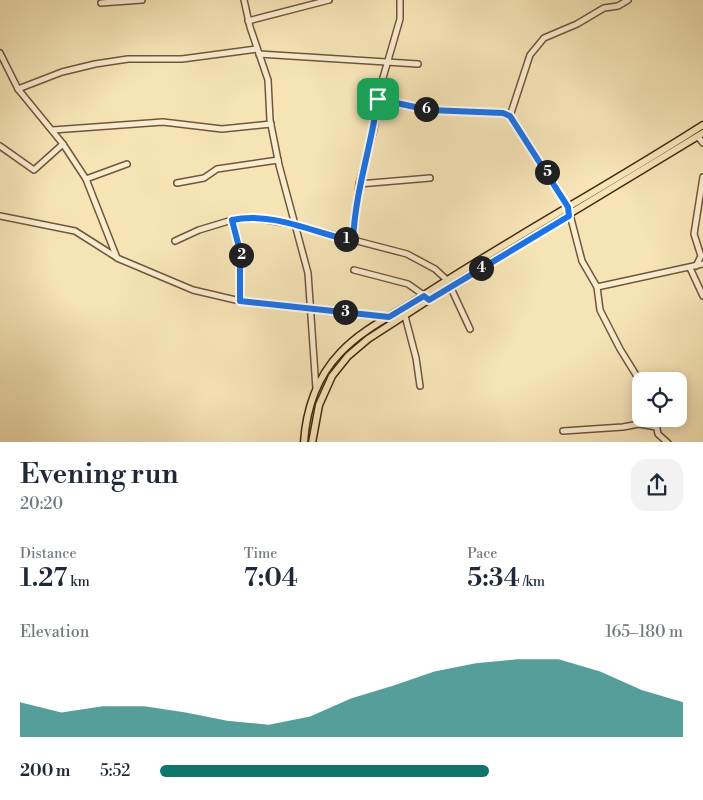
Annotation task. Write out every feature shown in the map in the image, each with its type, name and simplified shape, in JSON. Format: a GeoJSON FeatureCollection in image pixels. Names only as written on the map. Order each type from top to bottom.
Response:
{"type":"FeatureCollection","features":[{"type":"Feature","properties":{"kind":"main road"},"geometry":{"type":"LineString","coordinates":[[312,442],[319,404],[332,376],[357,348],[379,331],[405,316],[448,283],[703,125]]}},
{"type":"Feature","properties":{"kind":"main road"},"geometry":{"type":"LineString","coordinates":[[448,283],[569,216],[700,135]]}},
{"type":"Feature","properties":{"kind":"main road"},"geometry":{"type":"LineString","coordinates":[[304,442],[306,420],[316,389],[340,352],[357,337],[389,317],[427,298]]}},
{"type":"Feature","properties":{"kind":"street"},"geometry":{"type":"LineString","coordinates":[[101,3],[142,0]]}},
{"type":"Feature","properties":{"kind":"street"},"geometry":{"type":"LineString","coordinates":[[244,0],[248,21],[268,80],[271,124],[278,160],[308,273],[312,308],[313,370],[316,389]]}},
{"type":"Feature","properties":{"kind":"street"},"geometry":{"type":"LineString","coordinates":[[248,21],[329,0]]}},
{"type":"Feature","properties":{"kind":"street"},"geometry":{"type":"LineString","coordinates":[[353,241],[359,184],[374,129],[378,99],[400,19],[400,0]]}},
{"type":"Feature","properties":{"kind":"street"},"geometry":{"type":"LineString","coordinates":[[510,116],[530,55],[544,38],[577,24],[604,8],[618,6],[628,0]]}},
{"type":"Feature","properties":{"kind":"street"},"geometry":{"type":"LineString","coordinates":[[18,88],[62,72],[95,64],[128,59],[182,59],[258,51],[418,64]]}},
{"type":"Feature","properties":{"kind":"street"},"geometry":{"type":"LineString","coordinates":[[0,53],[18,88],[53,130],[86,179],[117,258]]}},
{"type":"Feature","properties":{"kind":"street"},"geometry":{"type":"LineString","coordinates":[[378,99],[429,110],[503,113],[510,116],[568,207],[582,261],[596,287],[600,310],[634,372]]}},
{"type":"Feature","properties":{"kind":"street"},"geometry":{"type":"LineString","coordinates":[[53,130],[160,122],[222,129],[271,124]]}},
{"type":"Feature","properties":{"kind":"street"},"geometry":{"type":"LineString","coordinates":[[700,135],[703,142]]}},
{"type":"Feature","properties":{"kind":"street"},"geometry":{"type":"LineString","coordinates":[[0,157],[2,148],[34,170],[63,144]]}},
{"type":"Feature","properties":{"kind":"street"},"geometry":{"type":"LineString","coordinates":[[178,183],[204,178],[216,169],[278,160]]}},
{"type":"Feature","properties":{"kind":"street"},"geometry":{"type":"LineString","coordinates":[[86,179],[127,164]]}},
{"type":"Feature","properties":{"kind":"street"},"geometry":{"type":"LineString","coordinates":[[696,266],[701,256],[694,234],[703,177]]}},
{"type":"Feature","properties":{"kind":"street"},"geometry":{"type":"LineString","coordinates":[[359,184],[430,178]]}},
{"type":"Feature","properties":{"kind":"street"},"geometry":{"type":"LineString","coordinates":[[0,216],[75,231],[117,258],[193,290],[240,301],[389,317]]}},
{"type":"Feature","properties":{"kind":"street"},"geometry":{"type":"LineString","coordinates":[[174,241],[199,230],[232,220],[255,218],[296,226],[407,254],[435,268],[448,283],[470,329]]}},
{"type":"Feature","properties":{"kind":"street"},"geometry":{"type":"LineString","coordinates":[[232,220],[240,251],[240,301]]}},
{"type":"Feature","properties":{"kind":"street"},"geometry":{"type":"LineString","coordinates":[[596,287],[703,264]]}},
{"type":"Feature","properties":{"kind":"street"},"geometry":{"type":"LineString","coordinates":[[690,268],[703,296]]}},
{"type":"Feature","properties":{"kind":"street"},"geometry":{"type":"LineString","coordinates":[[354,270],[408,284],[427,298]]}},
{"type":"Feature","properties":{"kind":"street"},"geometry":{"type":"LineString","coordinates":[[405,316],[416,358],[420,386]]}},
{"type":"Feature","properties":{"kind":"street"},"geometry":{"type":"LineString","coordinates":[[563,431],[605,429],[632,425]]}},
{"type":"Feature","properties":{"kind":"street"},"geometry":{"type":"LineString","coordinates":[[656,427],[658,434],[668,442]]}},
{"type":"Feature","properties":{"kind":"route"},"geometry":{"type":"LineString","coordinates":[[378,99],[429,110],[503,113],[510,116],[538,157],[568,207],[569,216],[429,300],[424,296],[389,317],[240,301],[241,258],[239,242],[232,220],[255,218],[296,226],[353,241],[354,216],[359,184],[374,129],[378,99]]}}]}
